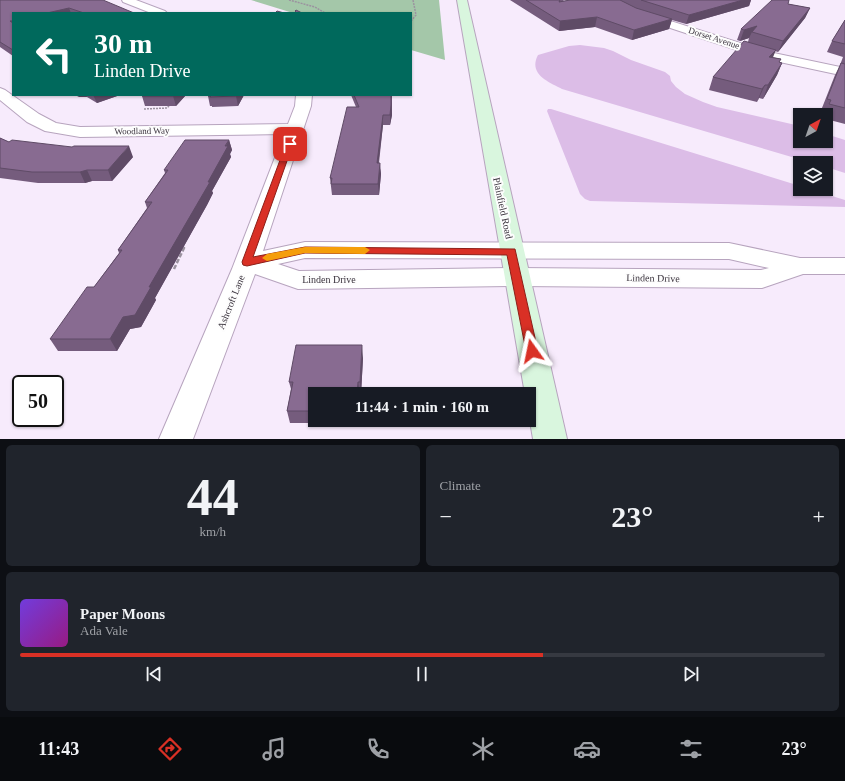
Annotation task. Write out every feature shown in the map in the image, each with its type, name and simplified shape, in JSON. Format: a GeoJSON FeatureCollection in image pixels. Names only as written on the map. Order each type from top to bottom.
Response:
{"type":"FeatureCollection","features":[{"type":"Feature","properties":{"kind":"main road","name":"Plainfield Road"},"geometry":{"type":"LineString","coordinates":[[462,0],[550,439]]}},
{"type":"Feature","properties":{"kind":"street"},"geometry":{"type":"LineString","coordinates":[[127,0],[158,12]]}},
{"type":"Feature","properties":{"kind":"street","name":"Dorset Avenue"},"geometry":{"type":"LineString","coordinates":[[609,0],[638,14],[766,55],[845,72]]}},
{"type":"Feature","properties":{"kind":"street","name":"Woodland Way"},"geometry":{"type":"LineString","coordinates":[[0,93],[33,118],[51,127],[80,132],[295,129]]}},
{"type":"Feature","properties":{"kind":"street","name":"Ashcroft Lane"},"geometry":{"type":"LineString","coordinates":[[176,439],[247,262],[303,106],[304,96]]}},
{"type":"Feature","properties":{"kind":"street","name":"Linden Drive"},"geometry":{"type":"LineString","coordinates":[[247,262],[298,280],[514,264],[762,279],[800,266],[845,266]]}},
{"type":"Feature","properties":{"kind":"path"},"geometry":{"type":"LineString","coordinates":[[289,0],[315,7],[323,12]]}},
{"type":"Feature","properties":{"kind":"path"},"geometry":{"type":"LineString","coordinates":[[412,20],[415,19],[417,13],[413,0]]}},
{"type":"Feature","properties":{"kind":"path"},"geometry":{"type":"LineString","coordinates":[[144,109],[167,108],[169,106]]}},
{"type":"Feature","properties":{"kind":"path"},"geometry":{"type":"LineString","coordinates":[[174,269],[184,248],[176,248]]}},
{"type":"Feature","properties":{"kind":"green space"},"geometry":{"type":"Polygon","coordinates":[[[251,0],[439,0],[445,60],[412,50],[412,12],[290,12],[251,0]]]}},
{"type":"Feature","properties":{"kind":"shaded area"},"geometry":{"type":"Polygon","coordinates":[[[580,45],[604,48],[613,51],[631,60],[665,72],[670,76],[671,81],[676,87],[685,94],[703,102],[717,107],[793,124],[793,148],[833,148],[833,136],[845,140],[845,173],[833,169],[833,156],[793,156],[793,157],[562,89],[541,76],[536,67],[536,62],[538,55],[569,46],[580,45]]]}},
{"type":"Feature","properties":{"kind":"shaded area"},"geometry":{"type":"Polygon","coordinates":[[[548,109],[793,184],[793,196],[832,196],[845,200],[845,207],[590,201],[585,199],[580,194],[547,111],[548,109]]]}},
{"type":"Feature","properties":{"kind":"building"},"geometry":{"type":"Polygon","coordinates":[[[0,0],[103,0],[132,12],[81,12],[69,8],[51,12],[12,12],[12,21],[10,21],[12,22],[12,49],[0,42],[0,0]]]}},
{"type":"Feature","properties":{"kind":"building"},"geometry":{"type":"Polygon","coordinates":[[[526,0],[560,0],[559,2],[570,0],[620,0],[636,8],[672,19],[634,30],[597,17],[560,21],[526,0]]]}},
{"type":"Feature","properties":{"kind":"building"},"geometry":{"type":"Polygon","coordinates":[[[641,0],[743,0],[689,15],[641,0]]]}},
{"type":"Feature","properties":{"kind":"building"},"geometry":{"type":"Polygon","coordinates":[[[772,0],[789,0],[788,4],[810,8],[783,41],[752,32],[757,26],[744,30],[741,29],[772,0]]]}},
{"type":"Feature","properties":{"kind":"building"},"geometry":{"type":"Polygon","coordinates":[[[845,20],[845,44],[832,41],[845,20]]]}},
{"type":"Feature","properties":{"kind":"building"},"geometry":{"type":"Polygon","coordinates":[[[744,41],[776,50],[769,57],[781,59],[779,62],[782,63],[768,85],[765,85],[762,89],[713,77],[744,41]]]}},
{"type":"Feature","properties":{"kind":"building"},"geometry":{"type":"Polygon","coordinates":[[[841,63],[845,64],[845,108],[829,104],[831,100],[827,99],[841,63]]]}},
{"type":"Feature","properties":{"kind":"building"},"geometry":{"type":"Polygon","coordinates":[[[211,96],[236,96],[210,97],[211,96]]]}},
{"type":"Feature","properties":{"kind":"building"},"geometry":{"type":"Polygon","coordinates":[[[354,96],[391,96],[390,115],[383,115],[377,163],[380,163],[378,184],[331,184],[332,178],[330,178],[347,107],[359,107],[354,96]]]}},
{"type":"Feature","properties":{"kind":"building"},"geometry":{"type":"Polygon","coordinates":[[[0,138],[9,142],[12,140],[72,147],[129,146],[108,170],[87,170],[80,172],[32,172],[0,168],[0,138]]]}},
{"type":"Feature","properties":{"kind":"building"},"geometry":{"type":"Polygon","coordinates":[[[185,140],[229,140],[225,146],[228,146],[208,182],[210,182],[149,287],[151,287],[135,315],[123,317],[110,339],[50,339],[87,287],[94,287],[122,250],[118,250],[152,202],[145,202],[168,170],[164,170],[185,140]]]}},
{"type":"Feature","properties":{"kind":"building"},"geometry":{"type":"Polygon","coordinates":[[[296,345],[362,345],[360,382],[358,382],[358,387],[308,387],[308,411],[287,411],[293,382],[289,382],[296,345]]]}},
{"type":"Feature","properties":{"kind":"slow traffic"},"geometry":{"type":"LineString","coordinates":[[267,258],[305,250],[365,250]]}},
{"type":"Feature","properties":{"kind":"route"},"geometry":{"type":"LineString","coordinates":[[290,144],[247,262],[305,250],[512,252],[532,351]]}}]}
